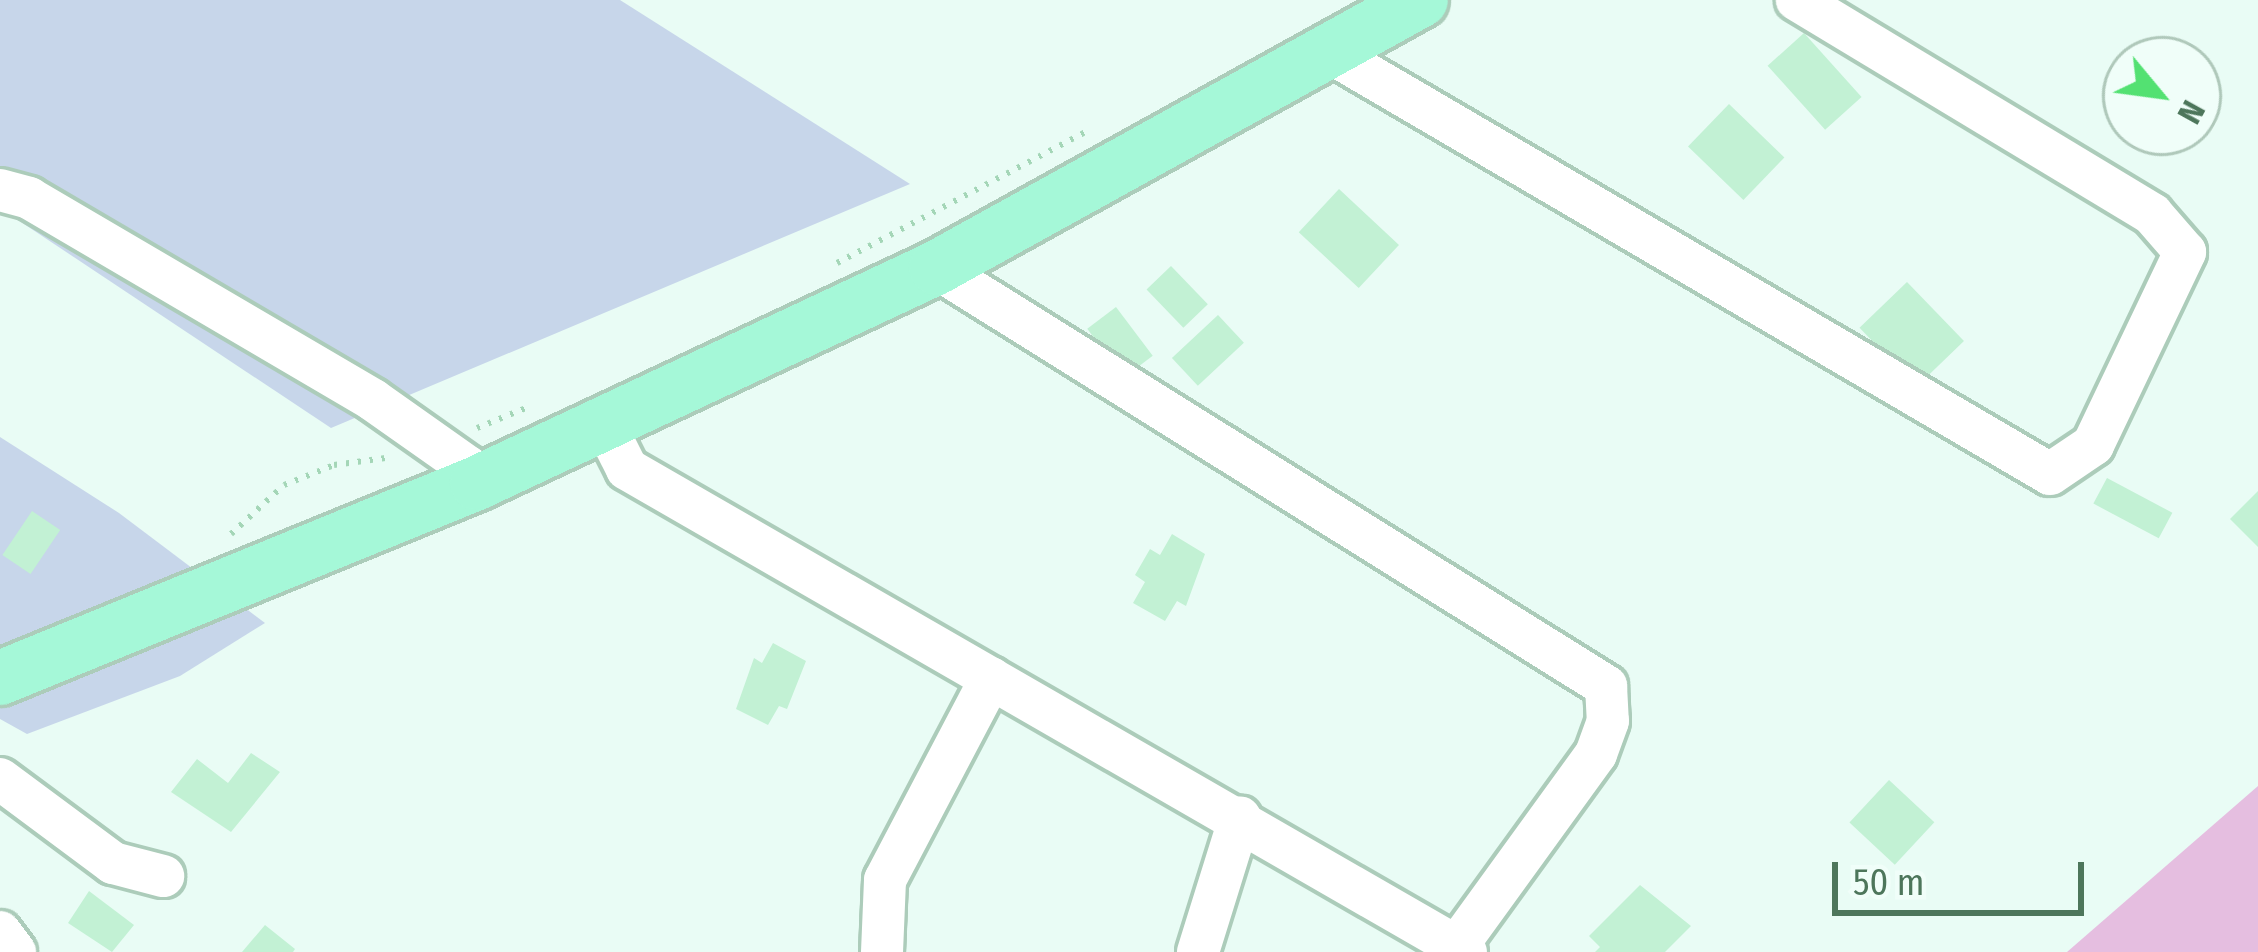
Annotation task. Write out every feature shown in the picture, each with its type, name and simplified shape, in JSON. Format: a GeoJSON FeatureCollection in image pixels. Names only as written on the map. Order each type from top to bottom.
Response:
{"type":"FeatureCollection","features":[{"type":"Feature","properties":{"kind":"main road"},"geometry":{"type":"LineString","coordinates":[[0,678],[477,483],[936,268],[1421,0]]}},
{"type":"Feature","properties":{"kind":"lane"},"geometry":{"type":"LineString","coordinates":[[1329,52],[2050,474],[2093,446],[2185,252],[2152,214],[1797,0]]}},
{"type":"Feature","properties":{"kind":"lane"},"geometry":{"type":"LineString","coordinates":[[0,190],[108,244],[436,444],[477,483]]}},
{"type":"Feature","properties":{"kind":"lane"},"geometry":{"type":"LineString","coordinates":[[604,423],[627,469],[1240,817],[1458,947],[1596,754],[1608,721],[1606,686],[936,268]]}},
{"type":"Feature","properties":{"kind":"lane"},"geometry":{"type":"LineString","coordinates":[[882,952],[885,880],[991,679]]}},
{"type":"Feature","properties":{"kind":"lane"},"geometry":{"type":"LineString","coordinates":[[0,779],[113,862],[164,876]]}},
{"type":"Feature","properties":{"kind":"lane"},"geometry":{"type":"LineString","coordinates":[[1198,952],[1240,817]]}},
{"type":"Feature","properties":{"kind":"lane"},"geometry":{"type":"LineString","coordinates":[[0,932],[15,952]]}},
{"type":"Feature","properties":{"kind":"path"},"geometry":{"type":"LineString","coordinates":[[814,274],[1107,120]]}},
{"type":"Feature","properties":{"kind":"path"},"geometry":{"type":"LineString","coordinates":[[215,548],[284,485],[334,465],[436,444],[541,402]]}},
{"type":"Feature","properties":{"kind":"shaded area"},"geometry":{"type":"Polygon","coordinates":[[[0,0],[620,0],[910,184],[331,428],[0,208],[0,0]]]}},
{"type":"Feature","properties":{"kind":"shaded area"},"geometry":{"type":"Polygon","coordinates":[[[0,437],[119,513],[265,623],[180,676],[27,734],[0,719],[0,437]]]}},
{"type":"Feature","properties":{"kind":"shaded area"},"geometry":{"type":"Polygon","coordinates":[[[2258,786],[2258,952],[2067,952],[2258,786]]]}},
{"type":"Feature","properties":{"kind":"building"},"geometry":{"type":"Polygon","coordinates":[[[1804,33],[1862,97],[1825,130],[1768,66],[1804,33]]]}},
{"type":"Feature","properties":{"kind":"building"},"geometry":{"type":"Polygon","coordinates":[[[1729,104],[1784,157],[1743,200],[1688,146],[1729,104]]]}},
{"type":"Feature","properties":{"kind":"building"},"geometry":{"type":"Polygon","coordinates":[[[1339,189],[1399,245],[1359,288],[1299,232],[1339,189]]]}},
{"type":"Feature","properties":{"kind":"building"},"geometry":{"type":"Polygon","coordinates":[[[1171,266],[1208,304],[1183,328],[1147,290],[1171,266]]]}},
{"type":"Feature","properties":{"kind":"building"},"geometry":{"type":"Polygon","coordinates":[[[1907,282],[1964,341],[1916,387],[1860,328],[1907,282]]]}},
{"type":"Feature","properties":{"kind":"building"},"geometry":{"type":"Polygon","coordinates":[[[1116,307],[1153,356],[1124,377],[1087,329],[1116,307]]]}},
{"type":"Feature","properties":{"kind":"building"},"geometry":{"type":"Polygon","coordinates":[[[1218,315],[1244,343],[1198,386],[1172,358],[1218,315]]]}},
{"type":"Feature","properties":{"kind":"building"},"geometry":{"type":"Polygon","coordinates":[[[2107,478],[2172,513],[2159,538],[2093,504],[2107,478]]]}},
{"type":"Feature","properties":{"kind":"building"},"geometry":{"type":"Polygon","coordinates":[[[2258,491],[2258,547],[2230,519],[2258,491]]]}},
{"type":"Feature","properties":{"kind":"building"},"geometry":{"type":"Polygon","coordinates":[[[32,511],[60,530],[31,574],[2,555],[32,511]]]}},
{"type":"Feature","properties":{"kind":"building"},"geometry":{"type":"Polygon","coordinates":[[[1172,534],[1205,554],[1186,606],[1177,601],[1165,621],[1133,603],[1145,582],[1135,575],[1150,549],[1160,555],[1172,534]]]}},
{"type":"Feature","properties":{"kind":"building"},"geometry":{"type":"Polygon","coordinates":[[[773,643],[806,661],[787,709],[779,706],[768,725],[736,709],[754,658],[762,663],[773,643]]]}},
{"type":"Feature","properties":{"kind":"building"},"geometry":{"type":"Polygon","coordinates":[[[251,753],[280,772],[231,832],[171,792],[197,759],[228,783],[251,753]]]}},
{"type":"Feature","properties":{"kind":"building"},"geometry":{"type":"Polygon","coordinates":[[[1889,780],[1934,822],[1895,865],[1849,822],[1889,780]]]}},
{"type":"Feature","properties":{"kind":"building"},"geometry":{"type":"Polygon","coordinates":[[[1640,885],[1691,926],[1665,952],[1595,952],[1600,947],[1589,936],[1640,885]]]}},
{"type":"Feature","properties":{"kind":"building"},"geometry":{"type":"Polygon","coordinates":[[[89,891],[134,925],[112,952],[68,923],[89,891]]]}},
{"type":"Feature","properties":{"kind":"building"},"geometry":{"type":"Polygon","coordinates":[[[265,925],[295,949],[293,952],[242,952],[265,925]]]}}]}
